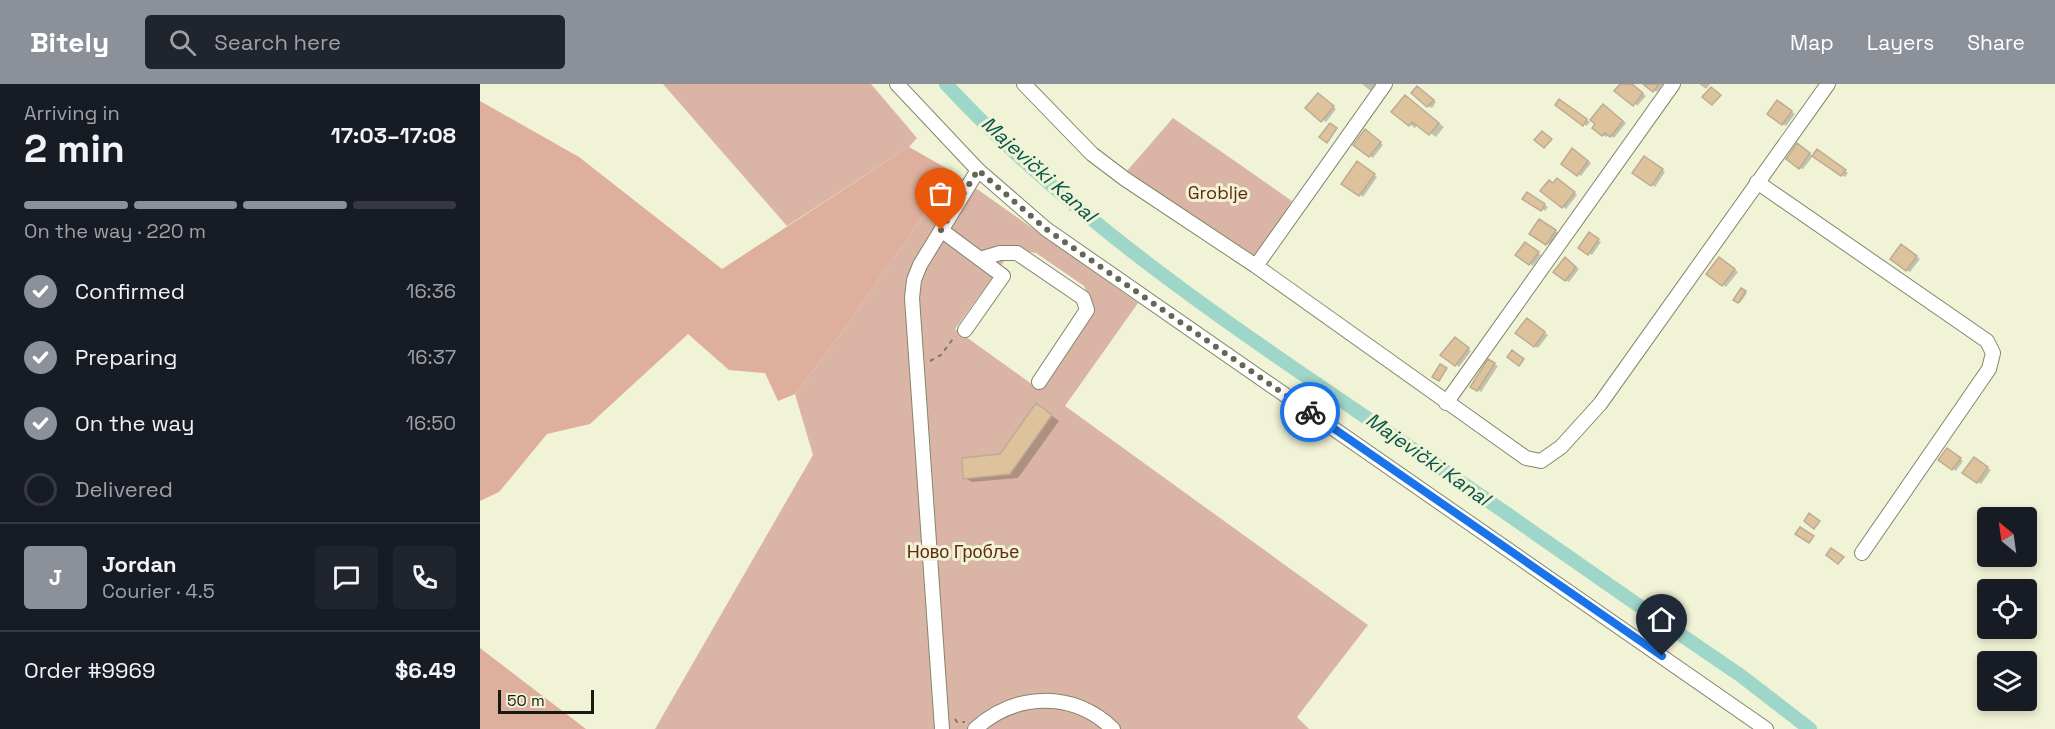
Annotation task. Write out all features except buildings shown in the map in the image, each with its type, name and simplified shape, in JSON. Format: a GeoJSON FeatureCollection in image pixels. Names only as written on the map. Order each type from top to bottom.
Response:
{"type":"FeatureCollection","features":[{"type":"Feature","properties":{"kind":"street"},"geometry":{"type":"LineString","coordinates":[[897,84],[978,170],[1046,229],[1766,729]]}},
{"type":"Feature","properties":{"kind":"street"},"geometry":{"type":"LineString","coordinates":[[1024,84],[1092,154],[1125,179],[1257,266],[1526,458],[1541,461],[1561,447],[1600,404],[1828,84]]}},
{"type":"Feature","properties":{"kind":"street"},"geometry":{"type":"LineString","coordinates":[[1257,266],[1385,84]]}},
{"type":"Feature","properties":{"kind":"street"},"geometry":{"type":"LineString","coordinates":[[1446,403],[1673,84]]}},
{"type":"Feature","properties":{"kind":"street"},"geometry":{"type":"LineString","coordinates":[[942,729],[912,298],[914,280],[920,265],[978,170]]}},
{"type":"Feature","properties":{"kind":"street"},"geometry":{"type":"LineString","coordinates":[[1757,182],[1987,341],[1993,353],[1989,369],[1862,553]]}},
{"type":"Feature","properties":{"kind":"street"},"geometry":{"type":"LineString","coordinates":[[941,230],[1003,276],[965,330]]}},
{"type":"Feature","properties":{"kind":"street"},"geometry":{"type":"LineString","coordinates":[[980,259],[999,253],[1017,253],[1083,298],[1088,310],[1039,382]]}},
{"type":"Feature","properties":{"kind":"street"},"geometry":{"type":"LineString","coordinates":[[975,729],[1010,706],[1051,700],[1090,711],[1113,729]]}},
{"type":"Feature","properties":{"kind":"path"},"geometry":{"type":"LineString","coordinates":[[930,361],[941,355],[960,329],[965,330]]}},
{"type":"Feature","properties":{"kind":"path"},"geometry":{"type":"LineString","coordinates":[[930,351],[931,370]]}},
{"type":"Feature","properties":{"kind":"path"},"geometry":{"type":"LineString","coordinates":[[955,717],[961,724],[968,720],[975,729]]}},
{"type":"Feature","properties":{"kind":"green space"},"geometry":{"type":"Polygon","coordinates":[[[663,84],[871,84],[917,138],[909,147],[787,226],[663,84]]]}},
{"type":"Feature","properties":{"kind":"green space","name":"Groblje"},"geometry":{"type":"Polygon","coordinates":[[[1173,118],[1292,201],[1254,259],[1127,171],[1173,118]]]}},
{"type":"Feature","properties":{"kind":"green space","name":"Ново Гробље"},"geometry":{"type":"Polygon","coordinates":[[[953,172],[1138,303],[1065,406],[1368,625],[1297,717],[1309,729],[655,729],[813,455],[795,394],[850,321],[953,172]],[[1013,249],[955,329],[1040,390],[1095,311],[1084,286],[1036,253],[1013,249]]]}},
{"type":"Feature","properties":{"kind":"shaded area"},"geometry":{"type":"Polygon","coordinates":[[[480,101],[579,157],[722,269],[909,147],[953,172],[850,321],[795,394],[778,401],[765,373],[729,370],[688,334],[590,424],[547,434],[499,492],[480,501],[480,101]]]}},
{"type":"Feature","properties":{"kind":"shaded area"},"geometry":{"type":"Polygon","coordinates":[[[480,648],[586,729],[480,729],[480,648]]]}},
{"type":"Feature","properties":{"kind":"waterway","name":"Majevički Kanal"},"geometry":{"type":"LineString","coordinates":[[946,84],[996,135],[1049,183],[1161,273],[1277,357],[1740,675],[1810,729]]}},
{"type":"Feature","properties":{"kind":"way so far"},"geometry":{"type":"LineString","coordinates":[[941,230],[978,170],[1046,229],[1310,412]]}},
{"type":"Feature","properties":{"kind":"route"},"geometry":{"type":"LineString","coordinates":[[1310,412],[1662,656]]}}]}
